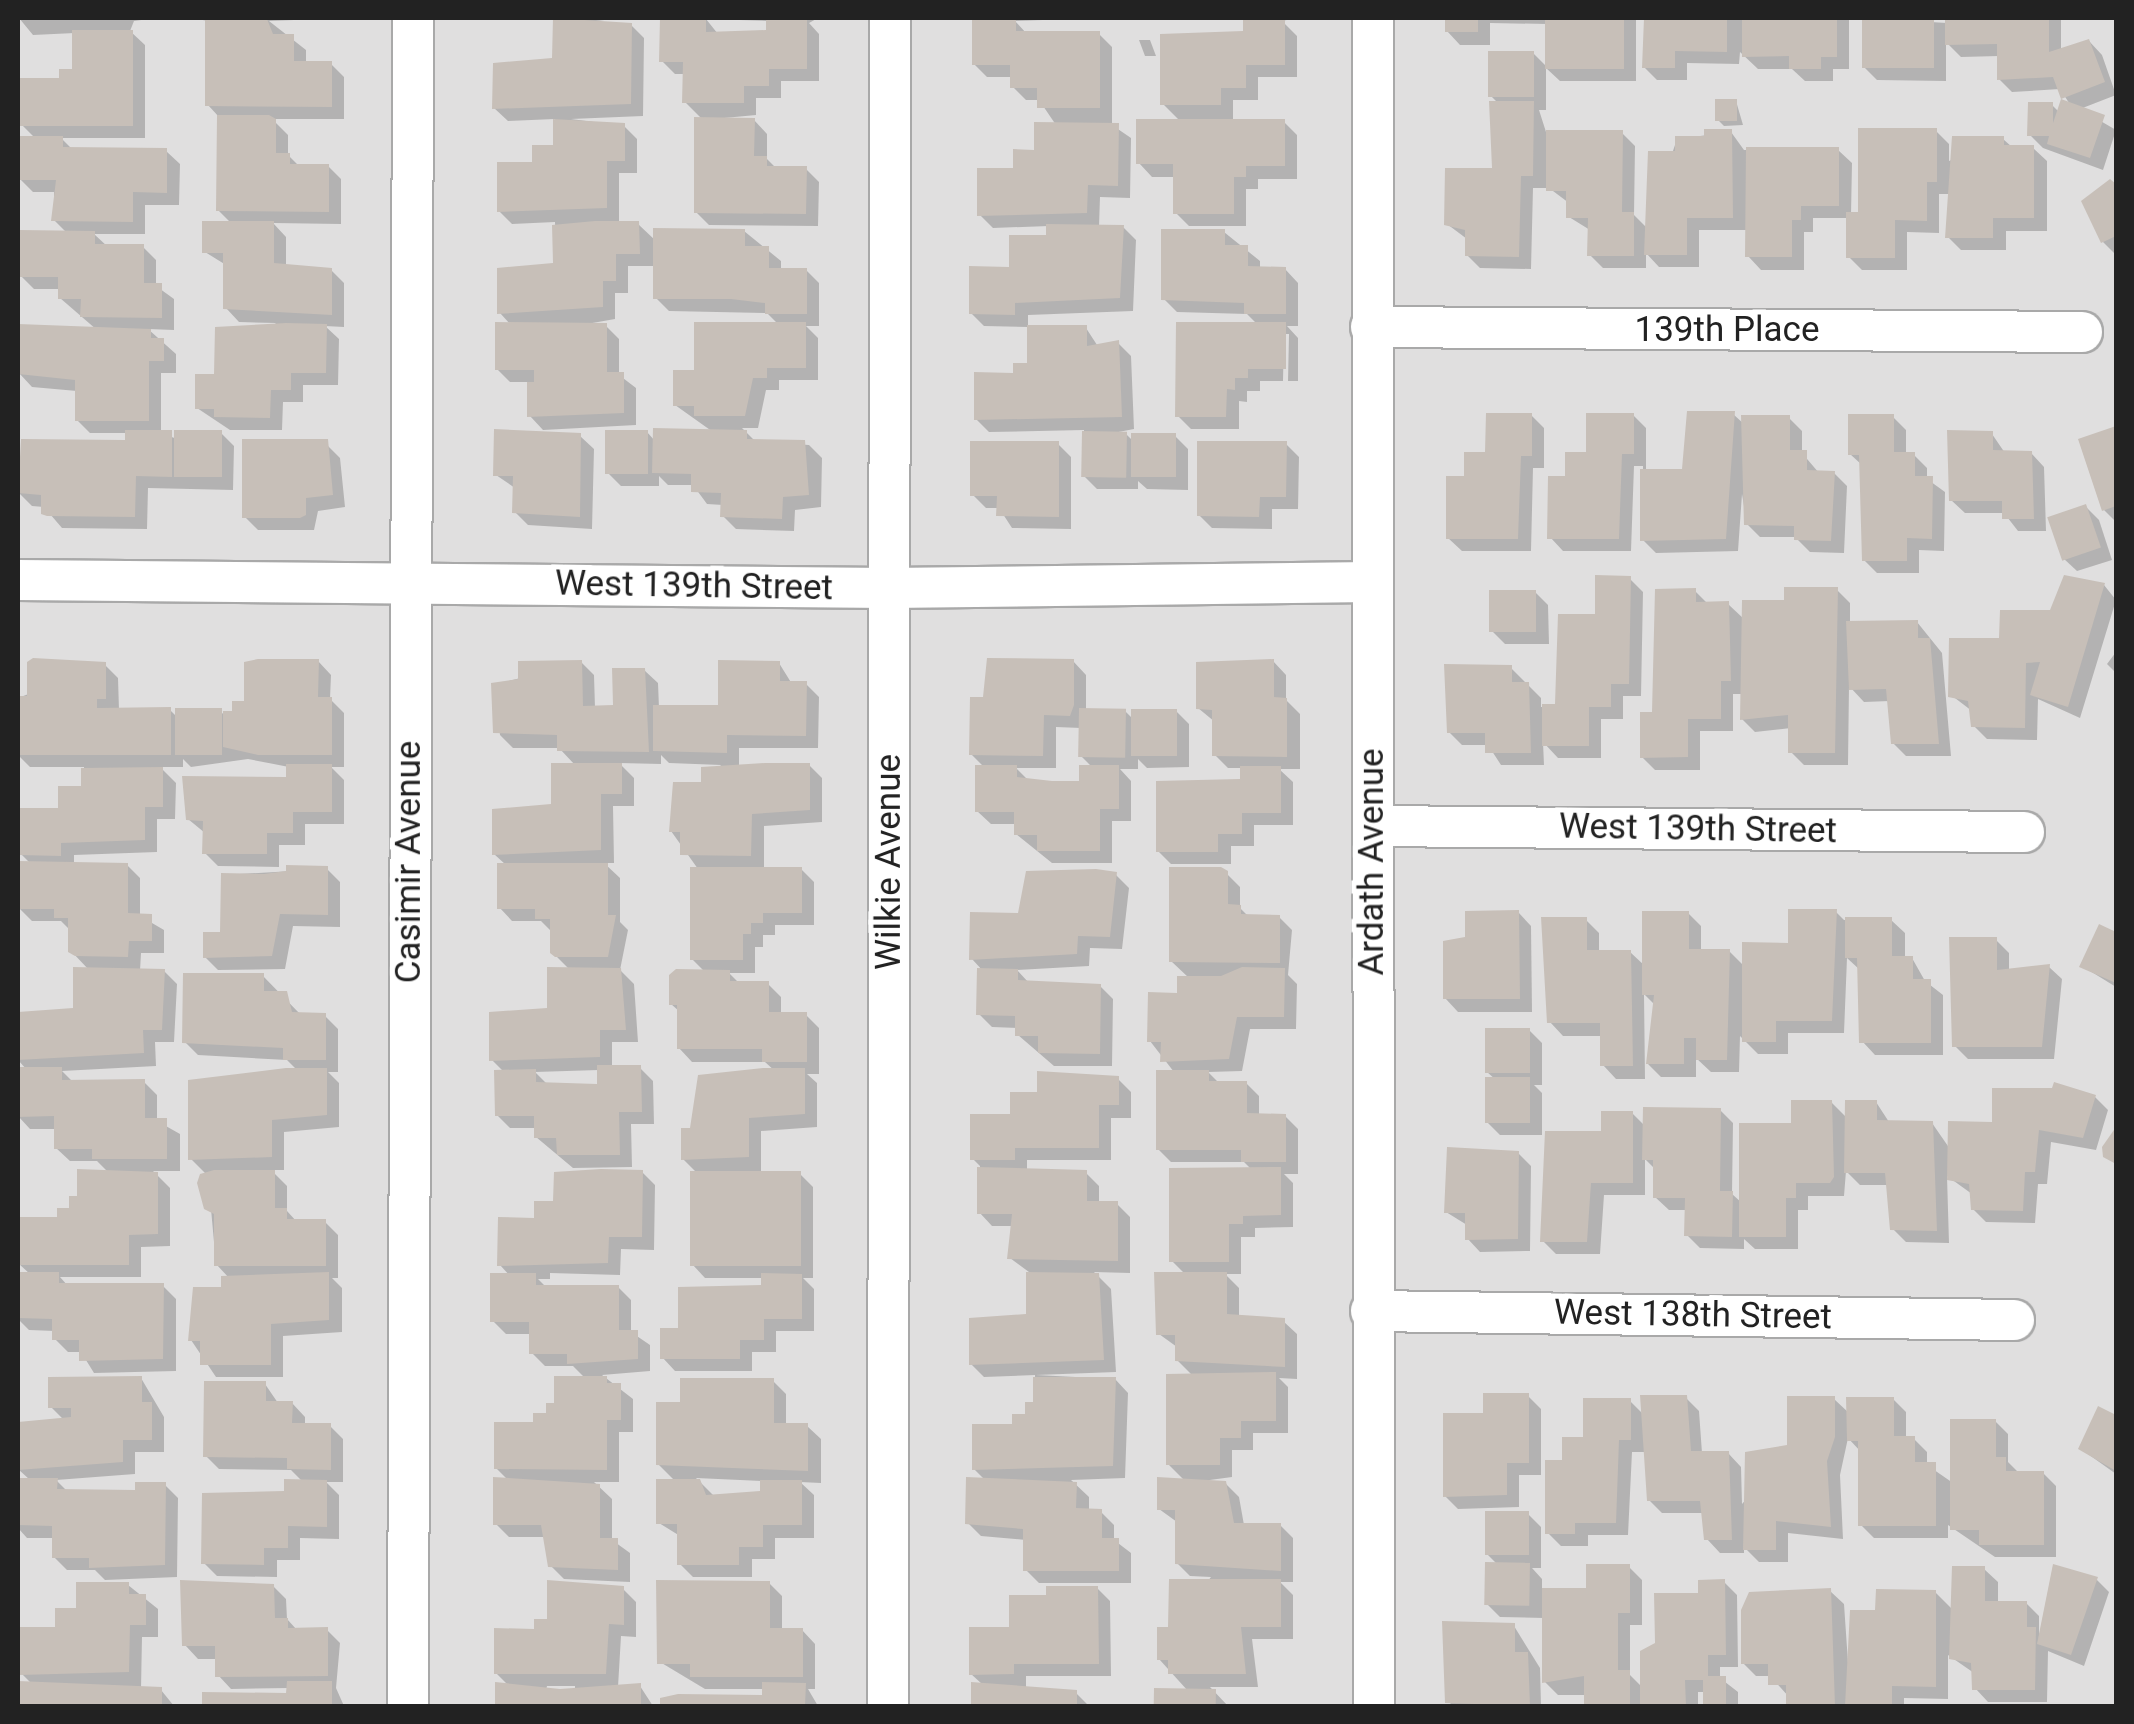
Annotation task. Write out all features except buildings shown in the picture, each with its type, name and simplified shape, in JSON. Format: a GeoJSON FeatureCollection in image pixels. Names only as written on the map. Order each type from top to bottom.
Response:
{"type":"FeatureCollection","features":[{"type":"Feature","properties":{"kind":"street","name":"Casimir Avenue"},"geometry":{"type":"LineString","coordinates":[[408,1706],[413,18]]}},
{"type":"Feature","properties":{"kind":"street","name":"Wilkie Avenue"},"geometry":{"type":"LineString","coordinates":[[888,1706],[890,18]]}},
{"type":"Feature","properties":{"kind":"street","name":"Ardath Avenue"},"geometry":{"type":"LineString","coordinates":[[1373,18],[1374,1706]]}},
{"type":"Feature","properties":{"kind":"street","name":"139th Place"},"geometry":{"type":"LineString","coordinates":[[1371,327],[2082,332]]}},
{"type":"Feature","properties":{"kind":"street","name":"West 139th Street"},"geometry":{"type":"LineString","coordinates":[[18,580],[889,588],[1371,582]]}},
{"type":"Feature","properties":{"kind":"street","name":"West 139th Street"},"geometry":{"type":"LineString","coordinates":[[1373,826],[2024,832]]}},
{"type":"Feature","properties":{"kind":"street","name":"West 138th Street"},"geometry":{"type":"LineString","coordinates":[[1371,1311],[2014,1320]]}},
{"type":"Feature","properties":{"kind":"shaded area"},"geometry":{"type":"Polygon","coordinates":[[[18,18],[2116,18],[2116,1706],[18,1706],[18,18]]]}}]}
